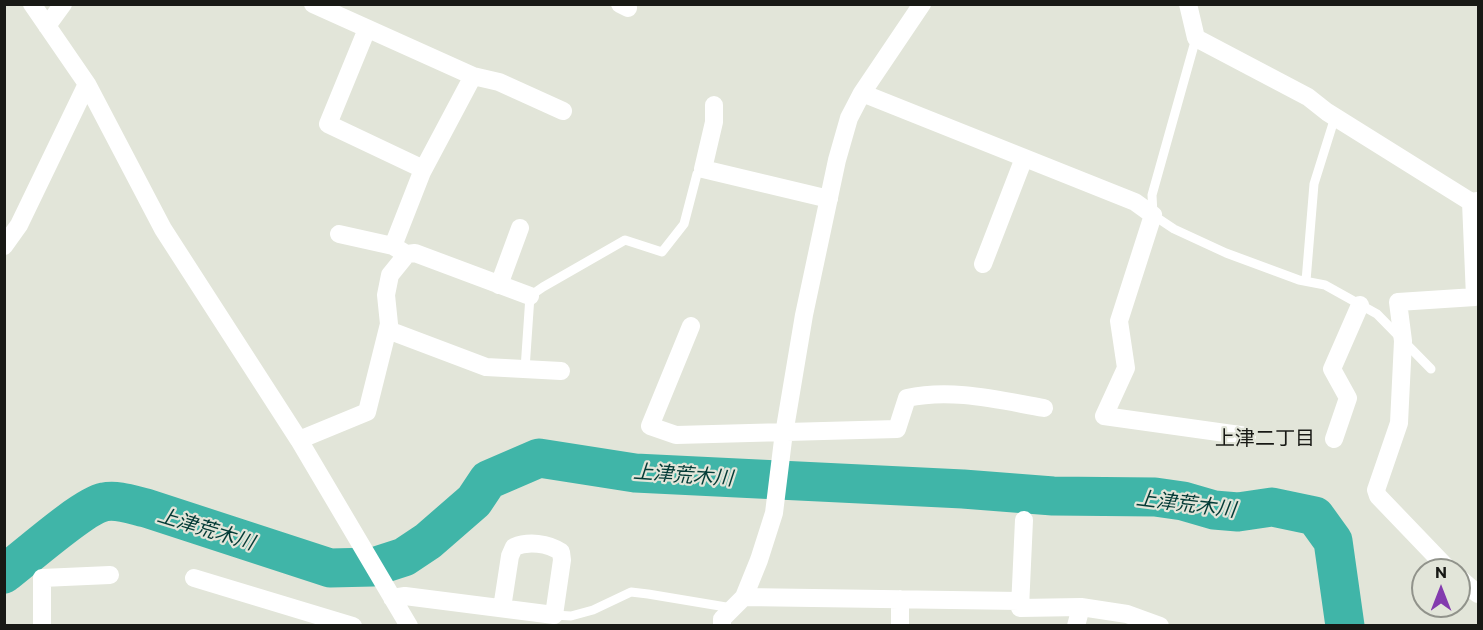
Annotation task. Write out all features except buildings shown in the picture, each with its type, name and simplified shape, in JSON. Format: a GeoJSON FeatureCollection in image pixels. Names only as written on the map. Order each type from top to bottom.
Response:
{"type":"FeatureCollection","features":[{"type":"Feature","properties":{"kind":"street"},"geometry":{"type":"LineString","coordinates":[[32,4],[87,84],[163,229],[299,440],[409,626]]}},
{"type":"Feature","properties":{"kind":"street"},"geometry":{"type":"LineString","coordinates":[[47,26],[63,4]]}},
{"type":"Feature","properties":{"kind":"street"},"geometry":{"type":"LineString","coordinates":[[314,4],[473,76],[500,82],[563,111]]}},
{"type":"Feature","properties":{"kind":"street"},"geometry":{"type":"LineString","coordinates":[[722,626],[722,619],[738,603],[759,560],[774,513],[804,315],[837,160],[849,118],[862,93],[922,4]]}},
{"type":"Feature","properties":{"kind":"street"},"geometry":{"type":"LineString","coordinates":[[1188,4],[1196,38],[1308,97],[1335,117],[1475,201],[1475,297],[1398,302],[1403,341],[1399,423],[1376,490],[1378,496],[1437,558]]}},
{"type":"Feature","properties":{"kind":"street"},"geometry":{"type":"LineString","coordinates":[[368,29],[328,124],[423,169]]}},
{"type":"Feature","properties":{"kind":"street"},"geometry":{"type":"LineString","coordinates":[[299,440],[366,412],[390,324],[386,294],[390,275],[400,250],[423,169],[473,76]]}},
{"type":"Feature","properties":{"kind":"street"},"geometry":{"type":"LineString","coordinates":[[4,246],[19,225],[87,84]]}},
{"type":"Feature","properties":{"kind":"street"},"geometry":{"type":"LineString","coordinates":[[862,93],[1135,202],[1153,215],[1119,321],[1126,368],[1104,416],[1247,436]]}},
{"type":"Feature","properties":{"kind":"street"},"geometry":{"type":"LineString","coordinates":[[714,105],[714,122],[703,169],[829,199]]}},
{"type":"Feature","properties":{"kind":"street"},"geometry":{"type":"LineString","coordinates":[[982,264],[1024,158]]}},
{"type":"Feature","properties":{"kind":"street"},"geometry":{"type":"LineString","coordinates":[[499,285],[520,228]]}},
{"type":"Feature","properties":{"kind":"street"},"geometry":{"type":"LineString","coordinates":[[339,234],[415,253],[530,296]]}},
{"type":"Feature","properties":{"kind":"street"},"geometry":{"type":"LineString","coordinates":[[1334,439],[1348,398],[1332,369],[1360,305]]}},
{"type":"Feature","properties":{"kind":"street"},"geometry":{"type":"LineString","coordinates":[[691,326],[650,426],[676,435],[897,429],[907,398],[926,393],[957,393],[1044,408]]}},
{"type":"Feature","properties":{"kind":"street"},"geometry":{"type":"LineString","coordinates":[[388,330],[486,368],[561,371]]}},
{"type":"Feature","properties":{"kind":"street"},"geometry":{"type":"LineString","coordinates":[[1024,520],[1020,608],[1081,607],[1127,614],[1160,626]]}},
{"type":"Feature","properties":{"kind":"street"},"geometry":{"type":"LineString","coordinates":[[392,598],[405,596],[554,615],[562,560],[561,552],[552,546],[523,543],[514,547],[510,556],[502,608]]}},
{"type":"Feature","properties":{"kind":"street"},"geometry":{"type":"LineString","coordinates":[[42,626],[42,578],[110,575]]}},
{"type":"Feature","properties":{"kind":"street"},"geometry":{"type":"LineString","coordinates":[[194,578],[353,626]]}},
{"type":"Feature","properties":{"kind":"street"},"geometry":{"type":"LineString","coordinates":[[738,603],[900,599],[1020,601]]}},
{"type":"Feature","properties":{"kind":"street"},"geometry":{"type":"LineString","coordinates":[[900,599],[900,626]]}},
{"type":"Feature","properties":{"kind":"street"},"geometry":{"type":"LineString","coordinates":[[1076,626],[1081,607]]}},
{"type":"Feature","properties":{"kind":"lane"},"geometry":{"type":"LineString","coordinates":[[1196,38],[1152,195],[1153,215],[1174,229],[1226,253],[1306,281],[1325,285],[1377,314],[1431,369]]}},
{"type":"Feature","properties":{"kind":"lane"},"geometry":{"type":"LineString","coordinates":[[1306,281],[1314,184],[1335,117]]}},
{"type":"Feature","properties":{"kind":"lane"},"geometry":{"type":"LineString","coordinates":[[525,369],[530,296],[625,240],[662,252],[684,224],[697,174],[703,169]]}},
{"type":"Feature","properties":{"kind":"lane"},"geometry":{"type":"LineString","coordinates":[[554,615],[571,616],[593,610],[631,592],[738,603]]}},
{"type":"Feature","properties":{"kind":"waterway","name":"上津荒木川"},"geometry":{"type":"LineString","coordinates":[[4,574],[82,513],[109,501],[146,508],[330,568],[373,567],[404,557],[428,541],[474,501],[488,480],[539,458],[635,473],[963,489],[1053,496],[1155,497],[1183,501],[1214,510],[1238,512],[1272,507],[1315,516],[1333,541],[1345,626]]}},
{"type":"Feature","properties":{"kind":"district","name":"上津二丁目"},"geometry":{"type":"Point","coordinates":[1265,438]}}]}
